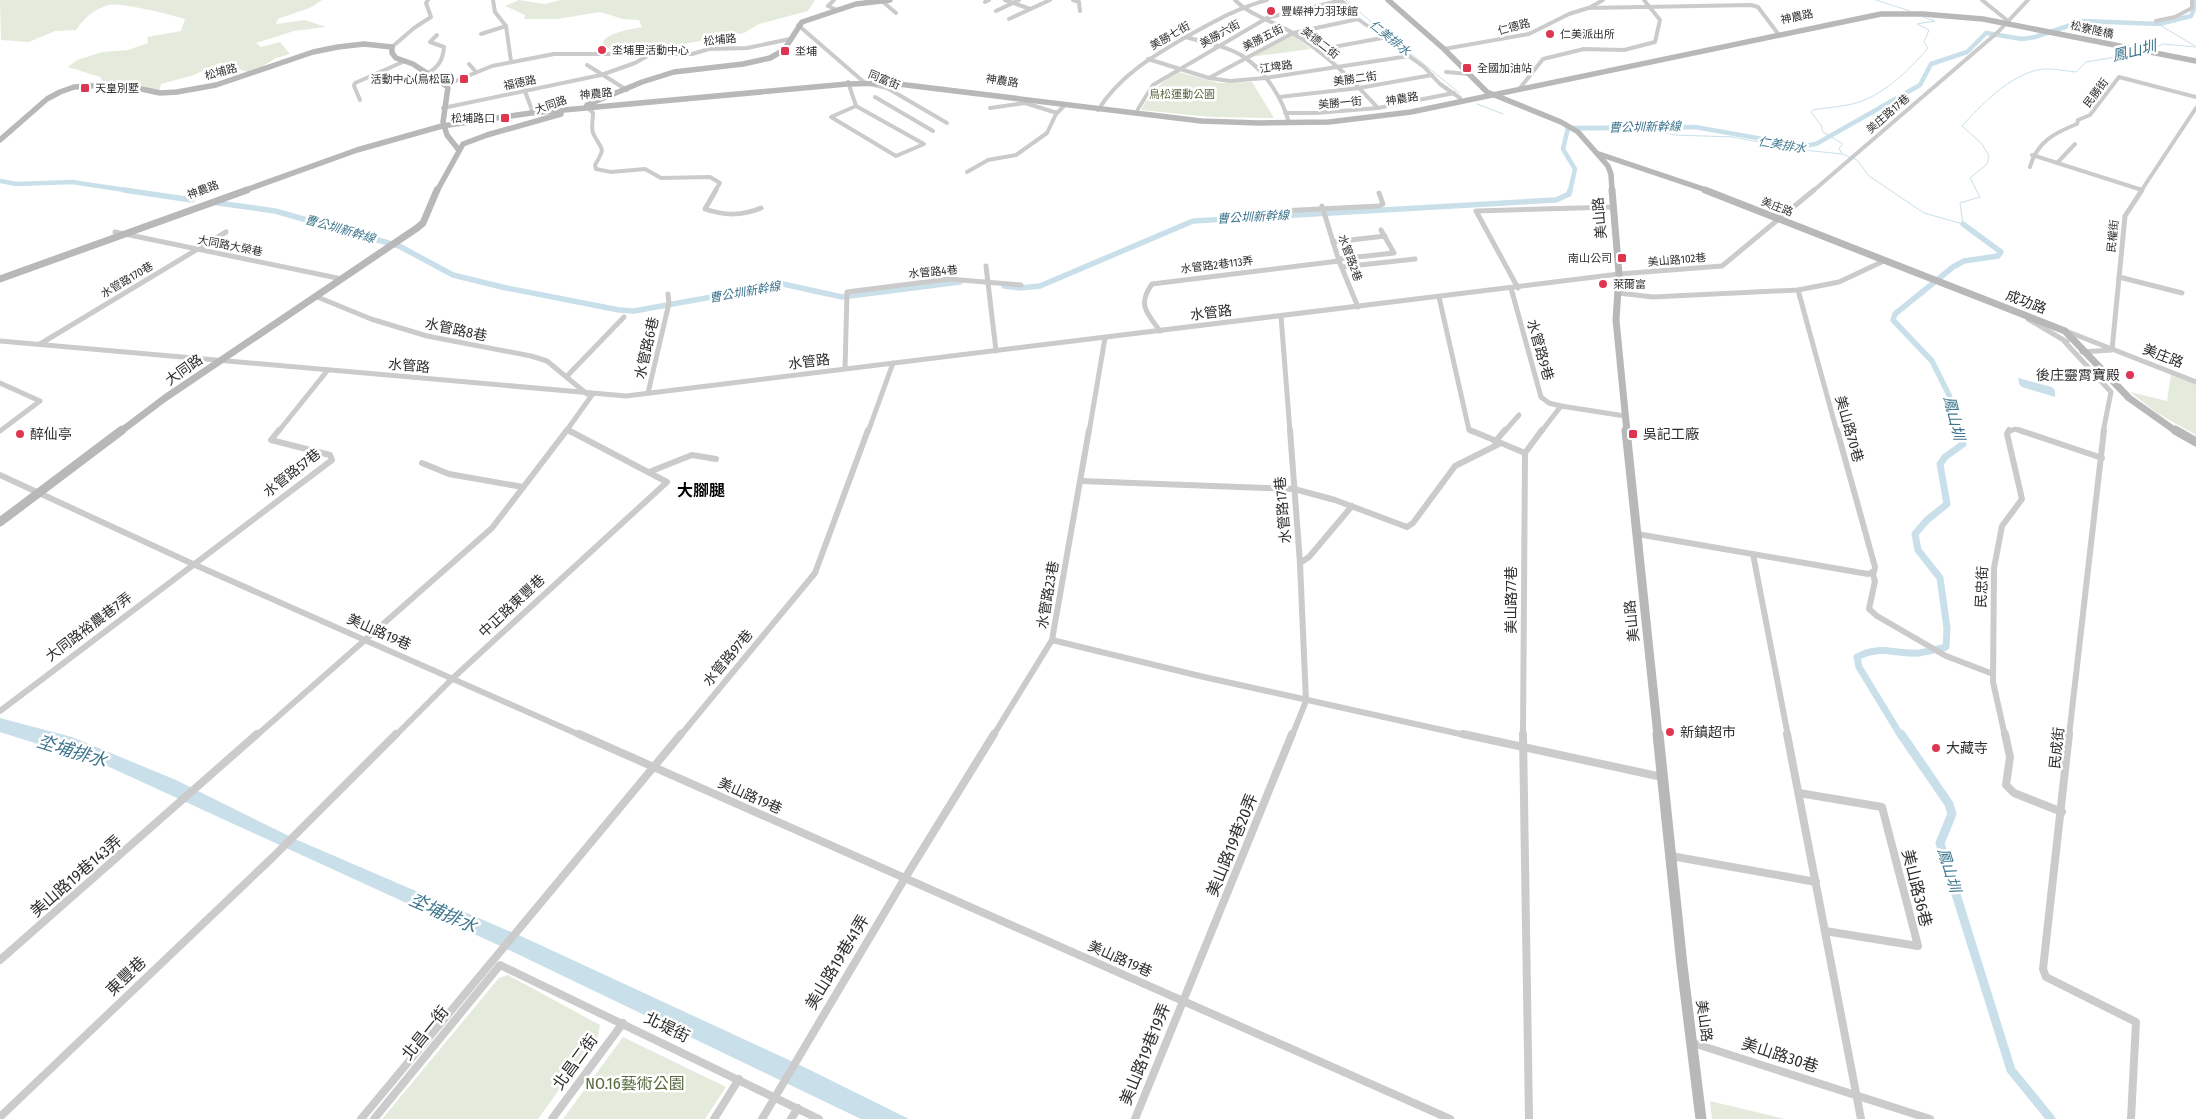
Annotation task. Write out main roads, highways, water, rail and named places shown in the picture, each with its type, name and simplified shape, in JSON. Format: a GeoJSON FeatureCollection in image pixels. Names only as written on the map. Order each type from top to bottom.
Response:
{"type":"FeatureCollection","features":[{"type":"Feature","properties":{"kind":"water"},"geometry":{"type":"Polygon","coordinates":[[[2018,378],[2052,387],[2055,390],[2055,397],[2022,387],[2019,384],[2018,378]]]}},
{"type":"Feature","properties":{"kind":"water","name":"坔埔排水"},"geometry":{"type":"Polygon","coordinates":[[[0,718],[72,737],[176,780],[295,839],[523,937],[804,1067],[909,1119],[861,1119],[509,950],[107,766],[0,732],[0,718]]]}},
{"type":"Feature","properties":{"kind":"waterway","name":"仁美排水"},"geometry":{"type":"LineString","coordinates":[[1346,0],[1459,93]]}},
{"type":"Feature","properties":{"kind":"waterway"},"geometry":{"type":"LineString","coordinates":[[1876,0],[1910,11]]}},
{"type":"Feature","properties":{"kind":"waterway","name":"曹公圳新幹線"},"geometry":{"type":"LineString","coordinates":[[1570,191],[1575,169],[1563,149],[1568,128],[1695,127],[1803,146],[1816,144],[1920,85],[1931,64],[1967,52],[1986,33],[2022,39],[2035,37],[2083,21],[2159,24],[2191,16],[2194,9],[2194,0]]}},
{"type":"Feature","properties":{"kind":"waterway"},"geometry":{"type":"LineString","coordinates":[[1842,154],[1839,148],[1843,144],[1823,132],[1821,125],[1811,112],[1813,110],[1859,102],[1879,93],[1897,80],[1928,48],[1924,42],[1929,30],[1917,24],[1935,21],[1923,17]]}},
{"type":"Feature","properties":{"kind":"waterway"},"geometry":{"type":"LineString","coordinates":[[2158,24],[2195,46]]}},
{"type":"Feature","properties":{"kind":"waterway","name":"鳳山圳"},"geometry":{"type":"LineString","coordinates":[[2150,50],[2163,44],[2196,47]]}},
{"type":"Feature","properties":{"kind":"waterway","name":"鳳山圳"},"geometry":{"type":"LineString","coordinates":[[1842,154],[1857,160],[1869,176],[1924,213],[1963,224],[1960,203],[1980,197],[1970,178],[1987,164],[1989,156],[1982,144],[1962,126],[1978,109],[2006,85],[2037,70],[2076,72],[2086,62],[2140,53]]}},
{"type":"Feature","properties":{"kind":"waterway","name":"仁美排水"},"geometry":{"type":"LineString","coordinates":[[1477,104],[1503,114]]}},
{"type":"Feature","properties":{"kind":"waterway","name":"仁美排水"},"geometry":{"type":"LineString","coordinates":[[1580,130],[1648,130],[1675,135],[1733,137],[1794,149],[1842,154]]}},
{"type":"Feature","properties":{"kind":"waterway","name":"曹公圳新幹線"},"geometry":{"type":"LineString","coordinates":[[0,181],[17,184],[72,182],[132,191]]}},
{"type":"Feature","properties":{"kind":"waterway","name":"曹公圳新幹線"},"geometry":{"type":"LineString","coordinates":[[124,190],[192,200]]}},
{"type":"Feature","properties":{"kind":"waterway","name":"曹公圳新幹線"},"geometry":{"type":"LineString","coordinates":[[1004,286],[1020,288],[1040,286],[1193,221],[1556,200],[1569,194],[1570,190]]}},
{"type":"Feature","properties":{"kind":"waterway","name":"曹公圳新幹線"},"geometry":{"type":"LineString","coordinates":[[218,203],[275,211],[399,246],[453,275],[502,287],[619,310],[634,311],[783,284],[842,297],[960,282]]}},
{"type":"Feature","properties":{"kind":"waterway","name":"鳳山圳"},"geometry":{"type":"LineString","coordinates":[[1959,432],[1949,395],[1932,361],[1893,320],[1895,314],[1953,267],[1964,261],[1998,256],[2001,252],[1963,224]]}},
{"type":"Feature","properties":{"kind":"waterway","name":"鳳山圳"},"geometry":{"type":"LineString","coordinates":[[1901,736],[1859,667],[1857,657],[1874,651],[1919,653],[1946,647],[1947,628],[1940,578],[1918,550],[1915,534],[1927,520],[1947,504],[1940,464],[1945,457],[1963,444],[1959,430]]}},
{"type":"Feature","properties":{"kind":"waterway","name":"鳳山圳"},"geometry":{"type":"LineString","coordinates":[[1901,734],[1949,804],[1952,814],[1940,843],[2011,1070],[2051,1119]]}},
{"type":"Feature","properties":{"kind":"place","name":"豐嶸神力羽球館"},"geometry":{"type":"Point","coordinates":[1271,11]}},
{"type":"Feature","properties":{"kind":"place","name":"仁美派出所"},"geometry":{"type":"Point","coordinates":[1550,34]}},
{"type":"Feature","properties":{"kind":"place","name":"坔埔里活動中心"},"geometry":{"type":"Point","coordinates":[602,50]}},
{"type":"Feature","properties":{"kind":"place","name":"坔埔"},"geometry":{"type":"Point","coordinates":[785,51]}},
{"type":"Feature","properties":{"kind":"place","name":"全國加油站"},"geometry":{"type":"Point","coordinates":[1467,68]}},
{"type":"Feature","properties":{"kind":"place","name":"活動中心(鳥松區)"},"geometry":{"type":"Point","coordinates":[464,79]}},
{"type":"Feature","properties":{"kind":"place","name":"天皇別墅"},"geometry":{"type":"Point","coordinates":[85,88]}},
{"type":"Feature","properties":{"kind":"place","name":"松埔路口"},"geometry":{"type":"Point","coordinates":[505,118]}},
{"type":"Feature","properties":{"kind":"place","name":"南山公司"},"geometry":{"type":"Point","coordinates":[1622,258]}},
{"type":"Feature","properties":{"kind":"place","name":"萊爾富"},"geometry":{"type":"Point","coordinates":[1603,284]}},
{"type":"Feature","properties":{"kind":"place","name":"後庄靈霄寶殿"},"geometry":{"type":"Point","coordinates":[2130,375]}},
{"type":"Feature","properties":{"kind":"place","name":"醉仙亭"},"geometry":{"type":"Point","coordinates":[20,434]}},
{"type":"Feature","properties":{"kind":"place","name":"吳記工廠"},"geometry":{"type":"Point","coordinates":[1633,434]}},
{"type":"Feature","properties":{"kind":"place","name":"新鎮超市"},"geometry":{"type":"Point","coordinates":[1670,732]}},
{"type":"Feature","properties":{"kind":"place","name":"大藏寺"},"geometry":{"type":"Point","coordinates":[1936,748]}},
{"type":"Feature","properties":{"kind":"district","name":"大腳腿"},"geometry":{"type":"Point","coordinates":[701,490]}},
{"type":"Feature","properties":{"kind":"park label","name":"鳥松運動公園"},"geometry":{"type":"Point","coordinates":[1182,94]}},
{"type":"Feature","properties":{"kind":"park label","name":"NO.16藝術公園"},"geometry":{"type":"Point","coordinates":[635,1083]}}]}
